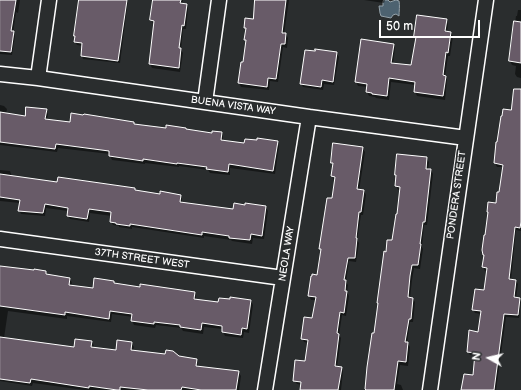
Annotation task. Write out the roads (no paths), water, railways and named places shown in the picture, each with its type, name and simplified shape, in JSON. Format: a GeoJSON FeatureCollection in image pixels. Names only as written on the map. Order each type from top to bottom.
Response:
{"type":"FeatureCollection","features":[{"type":"Feature","properties":{"kind":"street"},"geometry":{"type":"LineString","coordinates":[[38,78],[48,0]]}},
{"type":"Feature","properties":{"kind":"street"},"geometry":{"type":"LineString","coordinates":[[205,102],[220,0]]}},
{"type":"Feature","properties":{"kind":"street","name":"PONDERA STREET"},"geometry":{"type":"LineString","coordinates":[[430,390],[486,0]]}},
{"type":"Feature","properties":{"kind":"street","name":"BUENA VISTA WAY"},"geometry":{"type":"LineString","coordinates":[[0,74],[38,78],[466,138]]}},
{"type":"Feature","properties":{"kind":"street","name":"NEOLA WAY"},"geometry":{"type":"LineString","coordinates":[[265,390],[309,117]]}},
{"type":"Feature","properties":{"kind":"street","name":"37TH STREET WEST"},"geometry":{"type":"LineString","coordinates":[[0,240],[283,278]]}},
{"type":"Feature","properties":{"kind":"water"},"geometry":{"type":"Polygon","coordinates":[[[384,0],[388,0],[390,2],[396,0],[399,1],[399,16],[396,14],[391,18],[381,16],[379,6],[383,6],[384,0]]]}}]}
